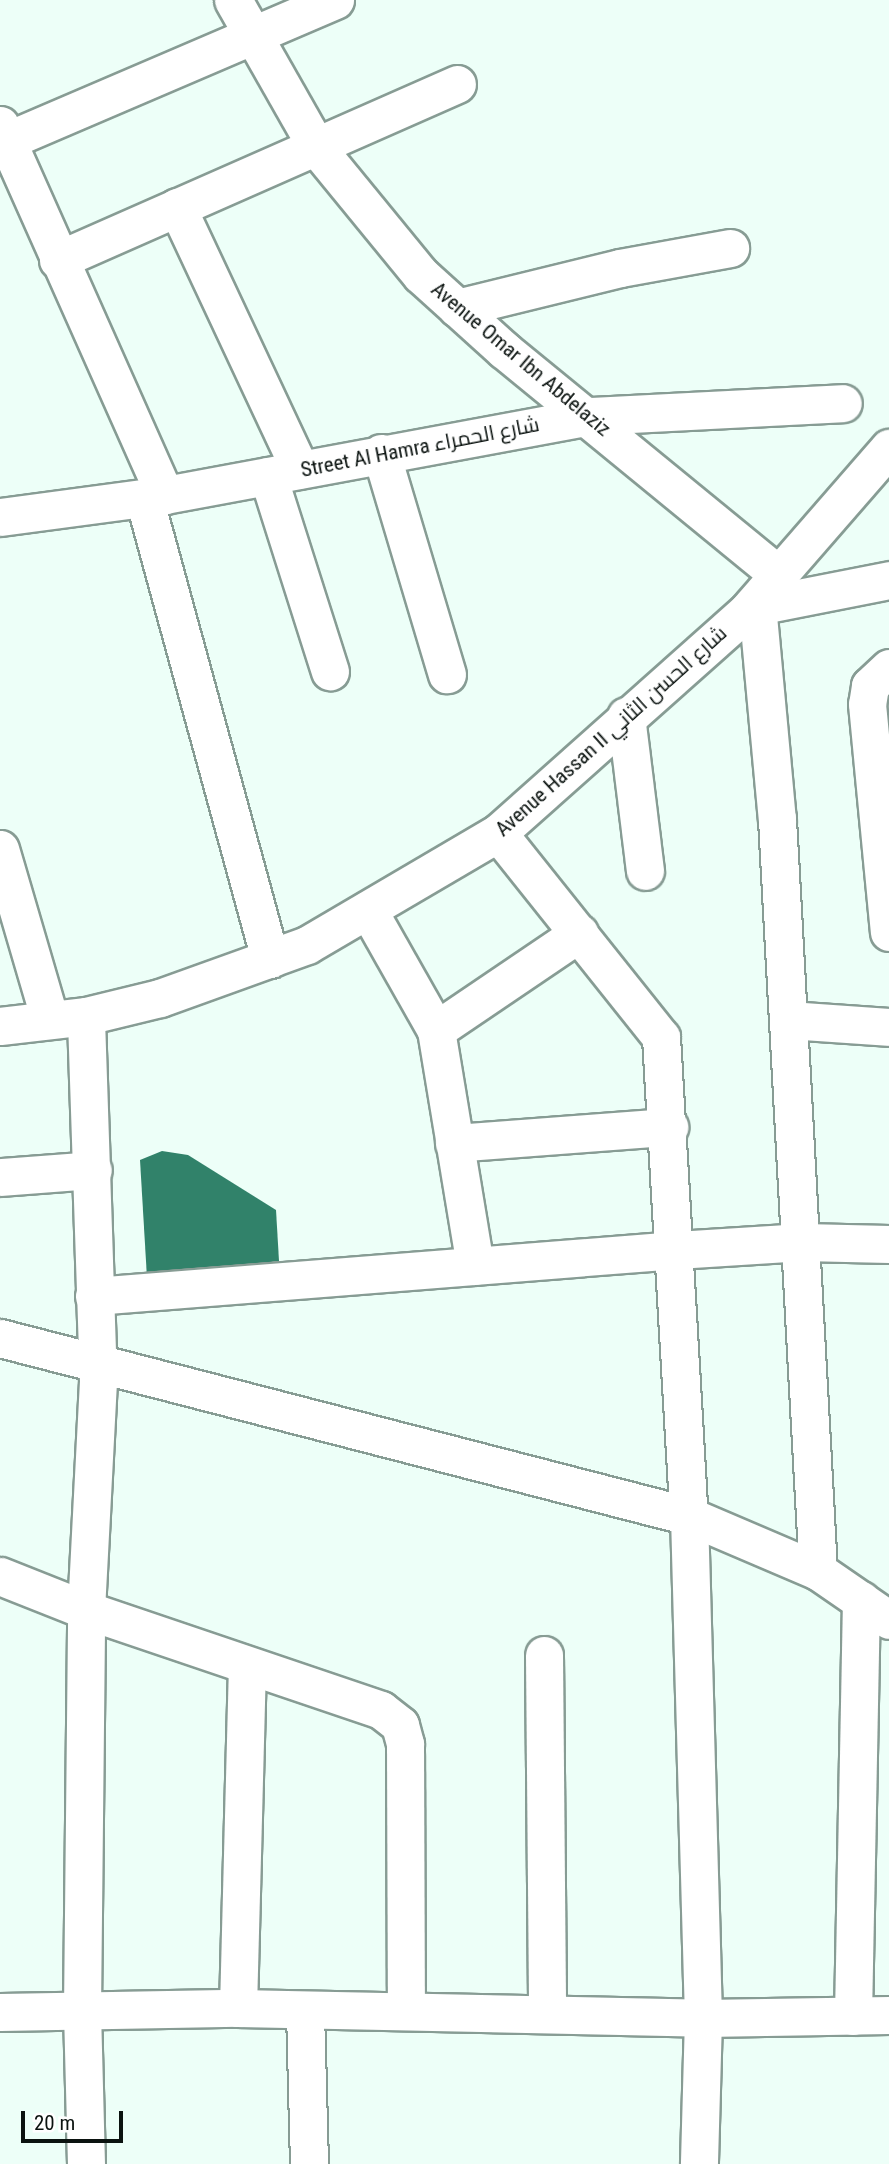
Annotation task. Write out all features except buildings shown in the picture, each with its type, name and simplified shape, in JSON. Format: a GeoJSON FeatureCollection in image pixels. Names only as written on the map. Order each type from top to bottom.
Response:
{"type":"FeatureCollection","features":[{"type":"Feature","properties":{"kind":"street","name":"Avenue Omar Ibn Abdelaziz"},"geometry":{"type":"LineString","coordinates":[[233,0],[317,148],[421,275],[457,308],[780,576]]}},
{"type":"Feature","properties":{"kind":"street"},"geometry":{"type":"LineString","coordinates":[[270,959],[154,497],[58,260],[3,133],[335,0]]}},
{"type":"Feature","properties":{"kind":"street"},"geometry":{"type":"LineString","coordinates":[[58,260],[457,85]]}},
{"type":"Feature","properties":{"kind":"street"},"geometry":{"type":"LineString","coordinates":[[177,207],[284,473],[330,671]]}},
{"type":"Feature","properties":{"kind":"street"},"geometry":{"type":"LineString","coordinates":[[457,308],[620,268],[730,248]]}},
{"type":"Feature","properties":{"kind":"street","name":"Street Al Hamra شارع الحمراء"},"geometry":{"type":"LineString","coordinates":[[0,517],[154,497],[590,416],[843,403]]}},
{"type":"Feature","properties":{"kind":"street","name":"Avenue Hassan II شارع الحسن الثاني"},"geometry":{"type":"LineString","coordinates":[[0,1026],[86,1016],[160,998],[307,946],[498,833],[626,716],[754,606],[889,448]]}},
{"type":"Feature","properties":{"kind":"street"},"geometry":{"type":"LineString","coordinates":[[381,453],[447,674]]}},
{"type":"Feature","properties":{"kind":"street"},"geometry":{"type":"LineString","coordinates":[[818,1571],[803,1242],[789,1020],[754,606],[889,580]]}},
{"type":"Feature","properties":{"kind":"street"},"geometry":{"type":"LineString","coordinates":[[889,668],[870,686],[867,704],[889,932]]}},
{"type":"Feature","properties":{"kind":"street"},"geometry":{"type":"LineString","coordinates":[[626,716],[645,871]]}},
{"type":"Feature","properties":{"kind":"street"},"geometry":{"type":"LineString","coordinates":[[498,833],[661,1037],[669,1127],[689,1516],[703,2018],[698,2164]]}},
{"type":"Feature","properties":{"kind":"street"},"geometry":{"type":"LineString","coordinates":[[0,849],[50,1020]]}},
{"type":"Feature","properties":{"kind":"street"},"geometry":{"type":"LineString","coordinates":[[368,910],[436,1030],[475,1266]]}},
{"type":"Feature","properties":{"kind":"street"},"geometry":{"type":"LineString","coordinates":[[436,1030],[579,933]]}},
{"type":"Feature","properties":{"kind":"street"},"geometry":{"type":"LineString","coordinates":[[86,1016],[93,1170],[97,1365],[86,1610],[82,2011],[86,2164]]}},
{"type":"Feature","properties":{"kind":"street"},"geometry":{"type":"LineString","coordinates":[[789,1020],[889,1027]]}},
{"type":"Feature","properties":{"kind":"street"},"geometry":{"type":"LineString","coordinates":[[454,1143],[669,1127]]}},
{"type":"Feature","properties":{"kind":"street"},"geometry":{"type":"LineString","coordinates":[[0,1177],[93,1170]]}},
{"type":"Feature","properties":{"kind":"street"},"geometry":{"type":"LineString","coordinates":[[94,1296],[676,1250],[803,1242],[889,1244]]}},
{"type":"Feature","properties":{"kind":"street"},"geometry":{"type":"LineString","coordinates":[[0,1338],[689,1516],[818,1571],[875,1610],[853,2016]]}},
{"type":"Feature","properties":{"kind":"street"},"geometry":{"type":"LineString","coordinates":[[0,1576],[86,1610],[247,1667],[381,1710],[400,1725],[405,1744],[407,2011]]}},
{"type":"Feature","properties":{"kind":"street"},"geometry":{"type":"LineString","coordinates":[[544,1655],[547,2011]]}},
{"type":"Feature","properties":{"kind":"street"},"geometry":{"type":"LineString","coordinates":[[239,2008],[247,1667]]}},
{"type":"Feature","properties":{"kind":"street"},"geometry":{"type":"LineString","coordinates":[[0,2012],[239,2008],[305,2011],[547,2011],[703,2018],[889,2015]]}},
{"type":"Feature","properties":{"kind":"street"},"geometry":{"type":"LineString","coordinates":[[305,2011],[309,2164]]}}]}
